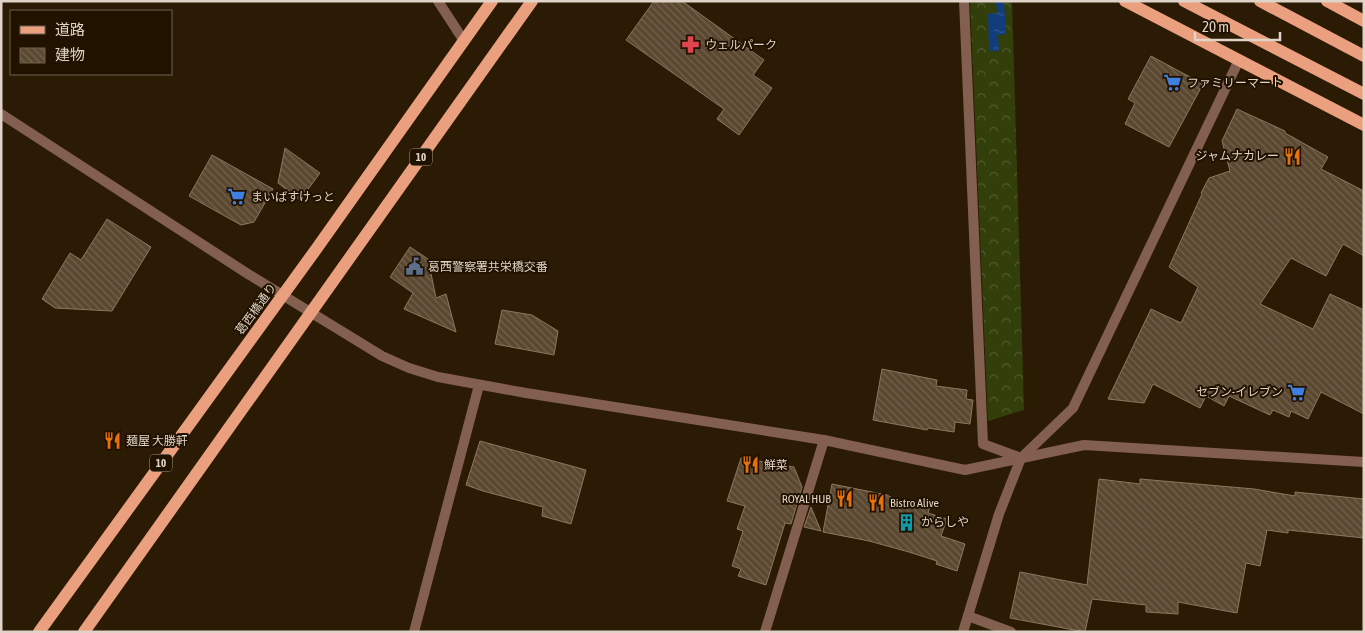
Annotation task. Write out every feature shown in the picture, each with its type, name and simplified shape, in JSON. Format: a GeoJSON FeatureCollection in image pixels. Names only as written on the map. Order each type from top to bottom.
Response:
{"type":"FeatureCollection","features":[{"type":"Feature","properties":{"kind":"main road","name":"葛西橋通り"},"geometry":{"type":"LineString","coordinates":[[39,632],[283,295],[492,1]]}},
{"type":"Feature","properties":{"kind":"main road","name":"10"},"geometry":{"type":"LineString","coordinates":[[84,632],[532,1]]}},
{"type":"Feature","properties":{"kind":"main road"},"geometry":{"type":"LineString","coordinates":[[1124,1],[1364,125]]}},
{"type":"Feature","properties":{"kind":"main road"},"geometry":{"type":"LineString","coordinates":[[1184,1],[1364,94]]}},
{"type":"Feature","properties":{"kind":"main road"},"geometry":{"type":"LineString","coordinates":[[1260,1],[1364,56]]}},
{"type":"Feature","properties":{"kind":"main road"},"geometry":{"type":"LineString","coordinates":[[1327,1],[1364,21]]}},
{"type":"Feature","properties":{"kind":"street"},"geometry":{"type":"LineString","coordinates":[[438,1],[464,41]]}},
{"type":"Feature","properties":{"kind":"street"},"geometry":{"type":"LineString","coordinates":[[964,1],[984,444],[1021,458]]}},
{"type":"Feature","properties":{"kind":"street"},"geometry":{"type":"LineString","coordinates":[[963,632],[999,514],[1021,458],[1073,408],[1239,60]]}},
{"type":"Feature","properties":{"kind":"street"},"geometry":{"type":"LineString","coordinates":[[1,114],[248,274],[382,356],[409,368],[438,377],[824,440],[965,470],[1084,445],[1364,462]]}},
{"type":"Feature","properties":{"kind":"street"},"geometry":{"type":"LineString","coordinates":[[414,632],[479,385]]}},
{"type":"Feature","properties":{"kind":"street"},"geometry":{"type":"LineString","coordinates":[[765,632],[824,440]]}},
{"type":"Feature","properties":{"kind":"street"},"geometry":{"type":"LineString","coordinates":[[968,616],[1011,632]]}},
{"type":"Feature","properties":{"kind":"green space"},"geometry":{"type":"Polygon","coordinates":[[[970,1],[1012,1],[1024,410],[988,421],[970,1]]]}},
{"type":"Feature","properties":{"kind":"water"},"geometry":{"type":"Polygon","coordinates":[[[996,1],[1004,1],[1006,34],[998,35],[999,51],[989,51],[988,14],[997,13],[996,1]]]}},
{"type":"Feature","properties":{"kind":"building"},"geometry":{"type":"Polygon","coordinates":[[[654,1],[682,1],[764,60],[753,75],[772,88],[739,135],[717,119],[724,109],[626,40],[654,1]]]}},
{"type":"Feature","properties":{"kind":"building"},"geometry":{"type":"Polygon","coordinates":[[[1151,56],[1203,84],[1169,147],[1125,124],[1135,103],[1128,99],[1151,56]]]}},
{"type":"Feature","properties":{"kind":"building"},"geometry":{"type":"Polygon","coordinates":[[[1237,109],[1285,131],[1285,133],[1328,157],[1321,169],[1364,191],[1364,256],[1343,244],[1326,276],[1291,258],[1260,304],[1313,329],[1330,294],[1364,310],[1364,414],[1321,392],[1308,419],[1291,411],[1289,417],[1273,410],[1270,415],[1229,396],[1224,406],[1206,396],[1200,408],[1153,384],[1144,403],[1108,399],[1151,309],[1181,323],[1198,287],[1169,267],[1209,178],[1230,171],[1222,141],[1237,109]]]}},
{"type":"Feature","properties":{"kind":"building"},"geometry":{"type":"Polygon","coordinates":[[[285,148],[320,173],[300,200],[278,183],[285,148]]]}},
{"type":"Feature","properties":{"kind":"building"},"geometry":{"type":"Polygon","coordinates":[[[212,155],[273,189],[254,222],[241,225],[189,196],[212,155]]]}},
{"type":"Feature","properties":{"kind":"building"},"geometry":{"type":"Polygon","coordinates":[[[107,219],[151,247],[112,311],[55,308],[42,299],[70,253],[81,260],[107,219]]]}},
{"type":"Feature","properties":{"kind":"building"},"geometry":{"type":"Polygon","coordinates":[[[410,247],[428,259],[436,298],[446,294],[456,332],[404,309],[413,293],[390,277],[410,247]]]}},
{"type":"Feature","properties":{"kind":"building"},"geometry":{"type":"Polygon","coordinates":[[[502,310],[532,315],[558,331],[554,355],[495,344],[502,310]]]}},
{"type":"Feature","properties":{"kind":"building"},"geometry":{"type":"Polygon","coordinates":[[[882,369],[937,380],[936,386],[967,390],[966,399],[973,400],[970,424],[955,422],[954,432],[928,428],[927,430],[873,420],[882,369]]]}},
{"type":"Feature","properties":{"kind":"building"},"geometry":{"type":"Polygon","coordinates":[[[480,441],[586,470],[571,524],[542,516],[543,507],[466,485],[480,441]]]}},
{"type":"Feature","properties":{"kind":"building"},"geometry":{"type":"Polygon","coordinates":[[[741,458],[794,467],[802,487],[791,524],[785,523],[766,585],[738,576],[741,569],[732,566],[743,531],[737,529],[745,506],[727,501],[741,458]]]}},
{"type":"Feature","properties":{"kind":"building"},"geometry":{"type":"Polygon","coordinates":[[[1099,479],[1140,484],[1140,479],[1254,489],[1295,496],[1295,492],[1364,499],[1364,538],[1288,530],[1288,533],[1267,530],[1260,566],[1246,563],[1237,613],[1178,602],[1178,614],[1146,612],[1146,605],[1092,599],[1085,632],[1010,618],[1020,572],[1087,585],[1099,479]]]}},
{"type":"Feature","properties":{"kind":"building"},"geometry":{"type":"Polygon","coordinates":[[[832,484],[887,495],[902,503],[904,499],[930,506],[928,513],[947,519],[941,536],[965,544],[957,571],[936,564],[937,561],[909,552],[869,541],[823,532],[832,484]]]}},
{"type":"Feature","properties":{"kind":"building"},"geometry":{"type":"Polygon","coordinates":[[[811,507],[821,531],[804,527],[811,507]]]}},
{"type":"Feature","properties":{"kind":"place","name":"ウェルパーク"},"geometry":{"type":"Point","coordinates":[691,45]}},
{"type":"Feature","properties":{"kind":"place","name":"ファミリーマート"},"geometry":{"type":"Point","coordinates":[1173,83]}},
{"type":"Feature","properties":{"kind":"place","name":"ジャムナカレー"},"geometry":{"type":"Point","coordinates":[1293,156]}},
{"type":"Feature","properties":{"kind":"place","name":"まいばすけっと"},"geometry":{"type":"Point","coordinates":[237,197]}},
{"type":"Feature","properties":{"kind":"place","name":"葛西警察署共栄橋交番"},"geometry":{"type":"Point","coordinates":[414,267]}},
{"type":"Feature","properties":{"kind":"place","name":"セブン-イレブン"},"geometry":{"type":"Point","coordinates":[1297,392]}},
{"type":"Feature","properties":{"kind":"place","name":"麺屋 大勝軒"},"geometry":{"type":"Point","coordinates":[112,441]}},
{"type":"Feature","properties":{"kind":"place","name":"鮮菜"},"geometry":{"type":"Point","coordinates":[750,465]}},
{"type":"Feature","properties":{"kind":"place","name":"ROYAL HUB"},"geometry":{"type":"Point","coordinates":[845,499]}},
{"type":"Feature","properties":{"kind":"place","name":"Bistro Alive"},"geometry":{"type":"Point","coordinates":[876,503]}},
{"type":"Feature","properties":{"kind":"place","name":"からしや"},"geometry":{"type":"Point","coordinates":[907,522]}}]}
